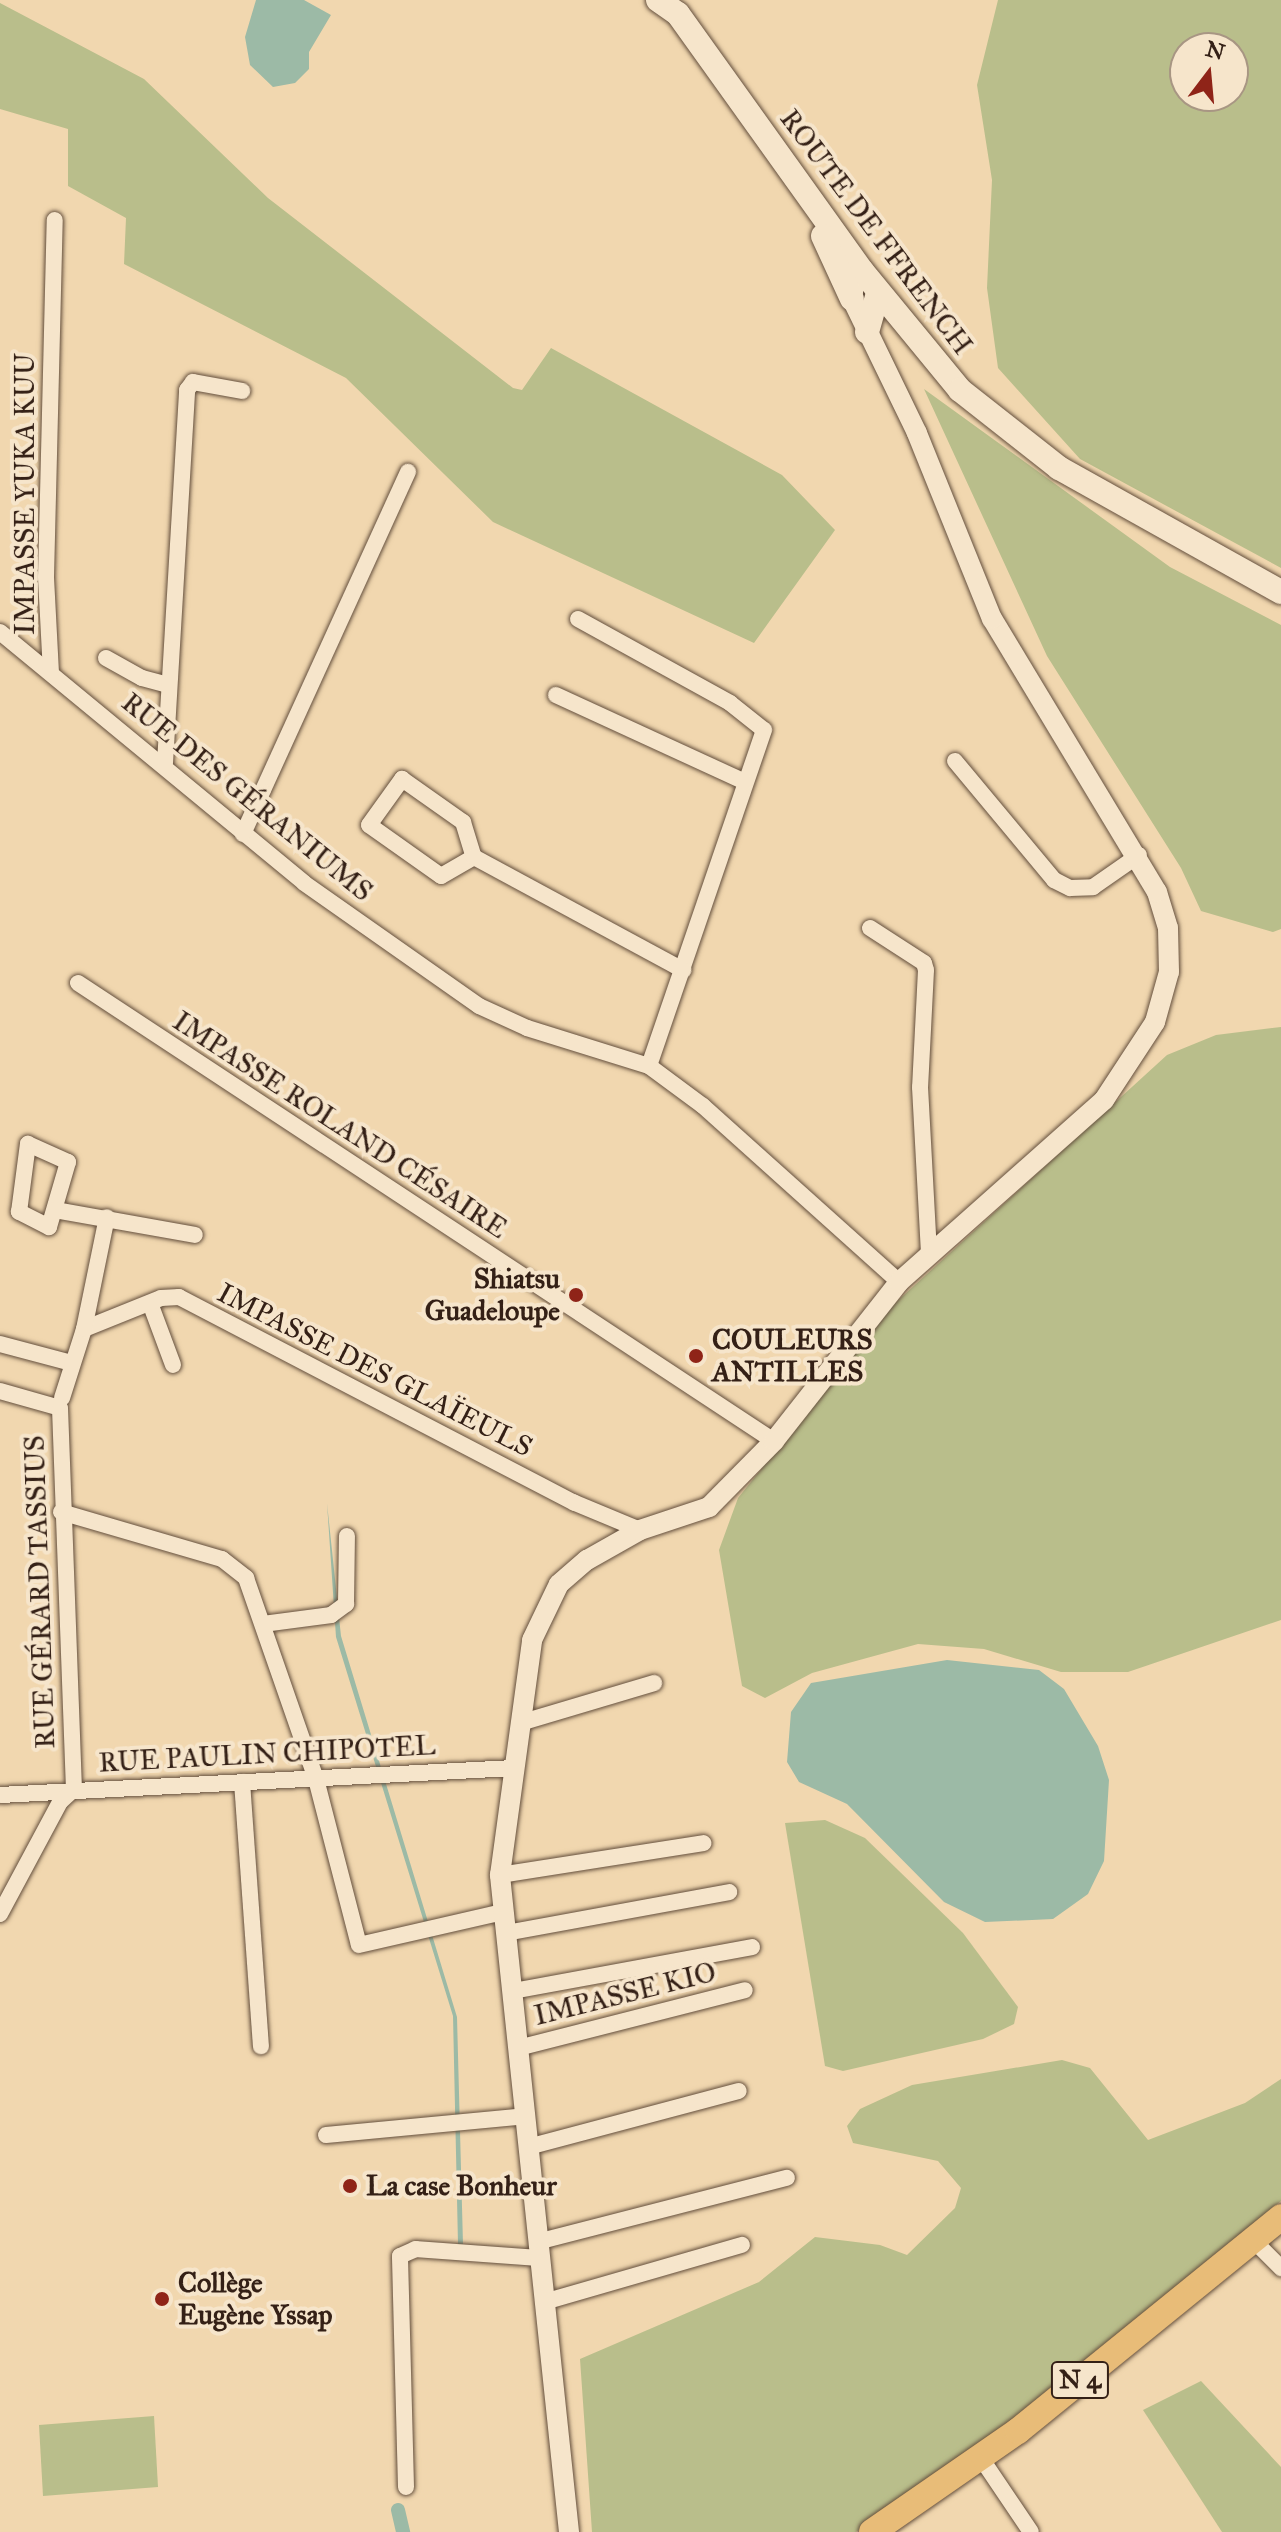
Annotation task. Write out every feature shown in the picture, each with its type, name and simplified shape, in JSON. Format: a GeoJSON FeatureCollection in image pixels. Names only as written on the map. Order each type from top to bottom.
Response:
{"type":"FeatureCollection","features":[{"type":"Feature","properties":{"kind":"main road","name":"ROUTE DE FFRENCH"},"geometry":{"type":"LineString","coordinates":[[670,5],[878,293],[940,369],[997,424],[1059,468],[1281,592]]}},
{"type":"Feature","properties":{"kind":"main road"},"geometry":{"type":"LineString","coordinates":[[802,190],[852,299]]}},
{"type":"Feature","properties":{"kind":"main road"},"geometry":{"type":"LineString","coordinates":[[867,332],[878,293]]}},
{"type":"Feature","properties":{"kind":"main road","name":"N 4"},"geometry":{"type":"LineString","coordinates":[[876,2531],[981,2458],[1281,2217]]}},
{"type":"Feature","properties":{"kind":"street","name":"IMPASSE YUKA KUU"},"geometry":{"type":"LineString","coordinates":[[51,673],[46,602],[55,220]]}},
{"type":"Feature","properties":{"kind":"street"},"geometry":{"type":"LineString","coordinates":[[569,2532],[500,1875],[520,1723],[527,1638],[559,1584],[600,1551],[640,1530],[709,1507],[774,1441],[899,1282],[1104,1100],[1155,1022],[1169,972],[1168,928],[1139,855],[992,619],[917,433],[852,299],[854,283],[863,272]]}},
{"type":"Feature","properties":{"kind":"street"},"geometry":{"type":"LineString","coordinates":[[165,763],[187,390],[193,382],[242,391]]}},
{"type":"Feature","properties":{"kind":"street"},"geometry":{"type":"LineString","coordinates":[[243,834],[408,472]]}},
{"type":"Feature","properties":{"kind":"street"},"geometry":{"type":"LineString","coordinates":[[578,619],[730,703],[764,730],[649,1066]]}},
{"type":"Feature","properties":{"kind":"street","name":"RUE DES GÉRANIUMS"},"geometry":{"type":"LineString","coordinates":[[0,632],[165,763],[243,834],[479,1006],[527,1028],[649,1066],[703,1106],[899,1282]]}},
{"type":"Feature","properties":{"kind":"street"},"geometry":{"type":"LineString","coordinates":[[106,658],[142,678],[169,685]]}},
{"type":"Feature","properties":{"kind":"street"},"geometry":{"type":"LineString","coordinates":[[556,695],[745,782]]}},
{"type":"Feature","properties":{"kind":"street"},"geometry":{"type":"LineString","coordinates":[[955,761],[1054,880],[1070,888],[1093,887],[1139,855]]}},
{"type":"Feature","properties":{"kind":"street"},"geometry":{"type":"LineString","coordinates":[[474,857],[441,876],[369,825],[402,779],[463,822],[474,857],[683,970]]}},
{"type":"Feature","properties":{"kind":"street"},"geometry":{"type":"LineString","coordinates":[[870,928],[924,963],[926,970],[920,1087],[929,1255]]}},
{"type":"Feature","properties":{"kind":"street","name":"IMPASSE ROLAND CÉSAIRE"},"geometry":{"type":"LineString","coordinates":[[78,983],[774,1441]]}},
{"type":"Feature","properties":{"kind":"street"},"geometry":{"type":"LineString","coordinates":[[28,1144],[68,1162],[55,1210],[49,1227],[19,1212],[28,1144]]}},
{"type":"Feature","properties":{"kind":"street"},"geometry":{"type":"LineString","coordinates":[[55,1210],[195,1235]]}},
{"type":"Feature","properties":{"kind":"street"},"geometry":{"type":"LineString","coordinates":[[62,1398],[84,1329],[107,1217]]}},
{"type":"Feature","properties":{"kind":"street","name":"IMPASSE DES GLAÏEULS"},"geometry":{"type":"LineString","coordinates":[[84,1329],[150,1303],[179,1297],[575,1503],[640,1530]]}},
{"type":"Feature","properties":{"kind":"street"},"geometry":{"type":"LineString","coordinates":[[150,1303],[173,1365]]}},
{"type":"Feature","properties":{"kind":"street"},"geometry":{"type":"LineString","coordinates":[[0,1344],[72,1363]]}},
{"type":"Feature","properties":{"kind":"street","name":"RUE GÉRARD TASSIUS"},"geometry":{"type":"LineString","coordinates":[[0,1391],[60,1408],[61,1512],[74,1789]]}},
{"type":"Feature","properties":{"kind":"street"},"geometry":{"type":"LineString","coordinates":[[61,1512],[232,1563],[246,1578],[316,1779],[359,1945],[503,1912]]}},
{"type":"Feature","properties":{"kind":"street"},"geometry":{"type":"LineString","coordinates":[[263,1624],[331,1615],[346,1604],[347,1536]]}},
{"type":"Feature","properties":{"kind":"street"},"geometry":{"type":"LineString","coordinates":[[520,1723],[654,1683]]}},
{"type":"Feature","properties":{"kind":"street","name":"RUE PAULIN CHIPOTEL"},"geometry":{"type":"LineString","coordinates":[[0,1914],[60,1802],[74,1789],[513,1768]]}},
{"type":"Feature","properties":{"kind":"street"},"geometry":{"type":"LineString","coordinates":[[242,1782],[261,2046]]}},
{"type":"Feature","properties":{"kind":"street"},"geometry":{"type":"LineString","coordinates":[[0,1795],[74,1789]]}},
{"type":"Feature","properties":{"kind":"street"},"geometry":{"type":"LineString","coordinates":[[500,1875],[704,1843]]}},
{"type":"Feature","properties":{"kind":"street"},"geometry":{"type":"LineString","coordinates":[[506,1933],[729,1892]]}},
{"type":"Feature","properties":{"kind":"street"},"geometry":{"type":"LineString","coordinates":[[513,1991],[752,1947]]}},
{"type":"Feature","properties":{"kind":"street","name":"IMPASSE KIO"},"geometry":{"type":"LineString","coordinates":[[518,2048],[745,1990]]}},
{"type":"Feature","properties":{"kind":"street"},"geometry":{"type":"LineString","coordinates":[[528,2147],[739,2091]]}},
{"type":"Feature","properties":{"kind":"street"},"geometry":{"type":"LineString","coordinates":[[326,2135],[527,2116]]}},
{"type":"Feature","properties":{"kind":"street"},"geometry":{"type":"LineString","coordinates":[[406,2487],[400,2256],[406,2251],[537,2250],[787,2178]]}},
{"type":"Feature","properties":{"kind":"street"},"geometry":{"type":"LineString","coordinates":[[1253,2240],[1281,2268]]}},
{"type":"Feature","properties":{"kind":"street"},"geometry":{"type":"LineString","coordinates":[[544,2302],[742,2245]]}},
{"type":"Feature","properties":{"kind":"street"},"geometry":{"type":"LineString","coordinates":[[981,2458],[1031,2532]]}},
{"type":"Feature","properties":{"kind":"green space"},"geometry":{"type":"Polygon","coordinates":[[[998,0],[1281,0],[1281,568],[1080,459],[998,368],[987,288],[992,180],[977,85],[998,0]]]}},
{"type":"Feature","properties":{"kind":"green space"},"geometry":{"type":"Polygon","coordinates":[[[0,3],[144,79],[268,198],[513,388],[522,390],[551,348],[782,475],[835,530],[754,643],[493,522],[346,378],[124,264],[126,218],[68,186],[68,129],[0,109],[0,3]]]}},
{"type":"Feature","properties":{"kind":"green space"},"geometry":{"type":"Polygon","coordinates":[[[924,389],[1170,567],[1281,625],[1281,929],[1273,932],[1201,911],[1181,868],[1047,656],[924,389]]]}},
{"type":"Feature","properties":{"kind":"green space"},"geometry":{"type":"Polygon","coordinates":[[[1281,1027],[1281,1620],[1128,1672],[1061,1672],[984,1649],[918,1644],[812,1673],[765,1698],[742,1686],[719,1550],[738,1498],[893,1305],[1167,1055],[1216,1035],[1281,1027]]]}},
{"type":"Feature","properties":{"kind":"green space"},"geometry":{"type":"Polygon","coordinates":[[[825,1820],[865,1838],[963,1933],[1018,2007],[1014,2024],[983,2039],[843,2071],[825,2066],[785,1823],[825,1820]]]}},
{"type":"Feature","properties":{"kind":"green space"},"geometry":{"type":"Polygon","coordinates":[[[1062,2060],[1090,2068],[1148,2140],[1245,2103],[1281,2079],[1281,2201],[975,2454],[856,2532],[592,2532],[580,2359],[759,2282],[815,2237],[880,2245],[907,2255],[955,2208],[961,2188],[938,2161],[853,2143],[847,2126],[860,2109],[912,2085],[1062,2060]]]}},
{"type":"Feature","properties":{"kind":"green space"},"geometry":{"type":"Polygon","coordinates":[[[1201,2381],[1281,2467],[1281,2532],[1222,2532],[1143,2410],[1201,2381]]]}},
{"type":"Feature","properties":{"kind":"green space"},"geometry":{"type":"Polygon","coordinates":[[[154,2416],[158,2487],[43,2496],[39,2425],[154,2416]]]}},
{"type":"Feature","properties":{"kind":"shaded area"},"geometry":{"type":"Polygon","coordinates":[[[256,0],[304,0],[331,15],[309,52],[309,69],[295,83],[273,87],[250,65],[245,37],[256,0]]]}},
{"type":"Feature","properties":{"kind":"shaded area"},"geometry":{"type":"Polygon","coordinates":[[[327,1503],[341,1636],[457,2017],[463,2244],[458,2244],[453,2016],[336,1637],[327,1503]]]}},
{"type":"Feature","properties":{"kind":"shaded area"},"geometry":{"type":"Polygon","coordinates":[[[947,1660],[1039,1670],[1064,1689],[1098,1746],[1109,1780],[1104,1861],[1088,1894],[1053,1919],[985,1922],[944,1902],[847,1804],[799,1782],[787,1762],[791,1712],[811,1683],[947,1660]]]}},
{"type":"Feature","properties":{"kind":"waterway"},"geometry":{"type":"LineString","coordinates":[[398,2510],[403,2532]]}},
{"type":"Feature","properties":{"kind":"place","name":"Shiatsu Guadeloupe"},"geometry":{"type":"Point","coordinates":[576,1295]}},
{"type":"Feature","properties":{"kind":"place","name":"COULEURS ANTILLES"},"geometry":{"type":"Point","coordinates":[696,1356]}},
{"type":"Feature","properties":{"kind":"place","name":"La case Bonheur"},"geometry":{"type":"Point","coordinates":[350,2186]}},
{"type":"Feature","properties":{"kind":"place","name":"Collège Eugène Yssap"},"geometry":{"type":"Point","coordinates":[162,2299]}}]}
